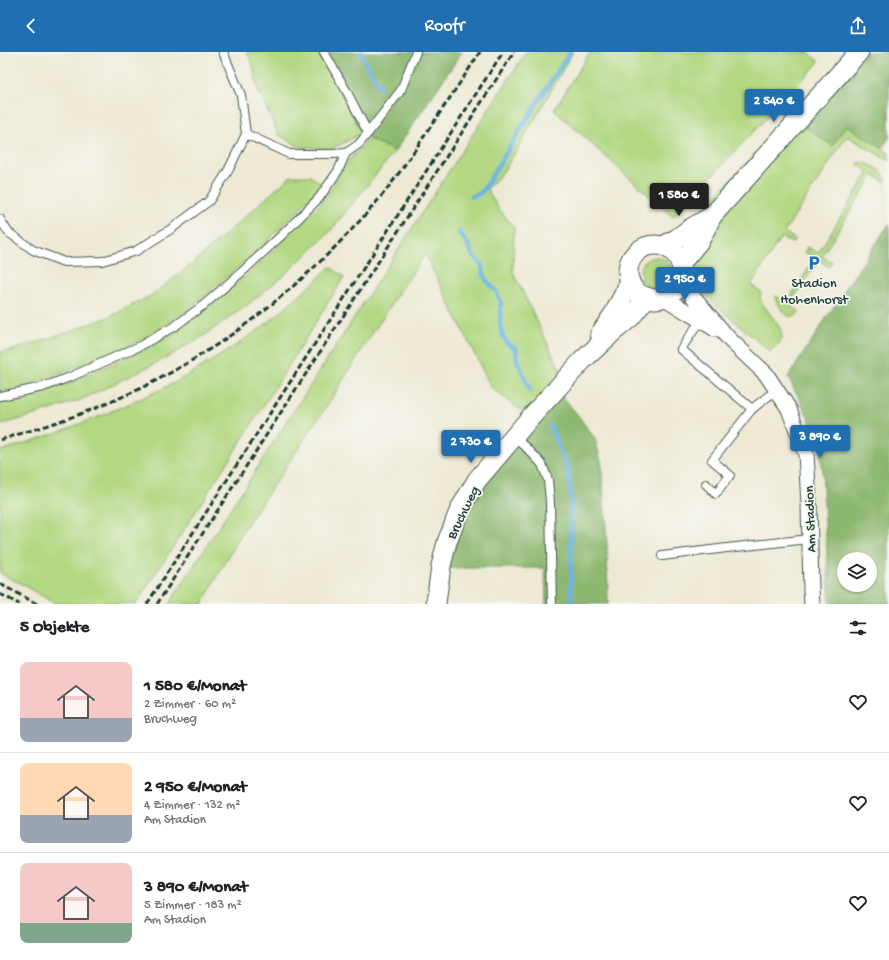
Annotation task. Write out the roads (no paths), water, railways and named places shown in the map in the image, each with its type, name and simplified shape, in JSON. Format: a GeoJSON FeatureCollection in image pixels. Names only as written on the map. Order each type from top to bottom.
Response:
{"type":"FeatureCollection","features":[{"type":"Feature","properties":{"kind":"street","name":"Bruchweg"},"geometry":{"type":"LineString","coordinates":[[680,262],[700,240],[712,216],[859,52]]}},
{"type":"Feature","properties":{"kind":"street","name":"Bruchweg"},"geometry":{"type":"LineString","coordinates":[[582,361],[615,312],[630,282],[628,274],[632,257],[638,251],[646,247],[654,245],[663,246],[712,216]]}},
{"type":"Feature","properties":{"kind":"street"},"geometry":{"type":"LineString","coordinates":[[663,246],[676,255],[680,262],[682,272],[680,281]]}},
{"type":"Feature","properties":{"kind":"street","name":"Bruchweg"},"geometry":{"type":"LineString","coordinates":[[436,604],[436,595],[447,542],[460,509],[477,480],[582,361],[612,332],[656,297],[671,293],[680,281]]}},
{"type":"Feature","properties":{"kind":"street","name":"Am Stadion"},"geometry":{"type":"LineString","coordinates":[[680,281],[703,315],[766,374],[789,408],[806,454],[812,604]]}},
{"type":"Feature","properties":{"kind":"street"},"geometry":{"type":"LineString","coordinates":[[630,282],[640,294],[656,297]]}},
{"type":"Feature","properties":{"kind":"street","name":"Am Stadion"},"geometry":{"type":"LineString","coordinates":[[656,297],[686,311],[703,315]]}},
{"type":"Feature","properties":{"kind":"lane"},"geometry":{"type":"LineString","coordinates":[[0,219],[8,232],[32,250],[64,262],[102,261],[136,251],[171,229],[209,201],[228,171],[246,134],[241,95],[223,52]]}},
{"type":"Feature","properties":{"kind":"lane"},"geometry":{"type":"LineString","coordinates":[[324,52],[368,133]]}},
{"type":"Feature","properties":{"kind":"lane"},"geometry":{"type":"LineString","coordinates":[[246,134],[289,154],[346,153],[359,144],[401,90],[416,52]]}},
{"type":"Feature","properties":{"kind":"lane"},"geometry":{"type":"LineString","coordinates":[[0,396],[43,387],[70,377],[140,346],[175,326],[205,304],[244,270],[319,198],[338,171],[346,153]]}},
{"type":"Feature","properties":{"kind":"lane"},"geometry":{"type":"LineString","coordinates":[[703,315],[681,349],[752,409]]}},
{"type":"Feature","properties":{"kind":"lane"},"geometry":{"type":"LineString","coordinates":[[706,484],[716,494],[730,475],[712,460],[752,409],[776,390]]}},
{"type":"Feature","properties":{"kind":"lane"},"geometry":{"type":"LineString","coordinates":[[514,437],[542,464],[548,480],[550,502],[552,604]]}},
{"type":"Feature","properties":{"kind":"lane"},"geometry":{"type":"LineString","coordinates":[[662,556],[809,539]]}},
{"type":"Feature","properties":{"kind":"waterway"},"geometry":{"type":"LineString","coordinates":[[362,52],[362,56],[380,88]]}},
{"type":"Feature","properties":{"kind":"waterway"},"geometry":{"type":"LineString","coordinates":[[471,197],[482,192],[570,52]]}},
{"type":"Feature","properties":{"kind":"waterway"},"geometry":{"type":"LineString","coordinates":[[459,232],[469,246],[472,255],[481,264],[486,280],[496,291],[501,303],[500,319],[503,336],[507,343],[516,348],[517,360],[530,391]]}},
{"type":"Feature","properties":{"kind":"waterway"},"geometry":{"type":"LineString","coordinates":[[550,426],[568,469],[571,498],[571,604]]}},
{"type":"Feature","properties":{"kind":"railway"},"geometry":{"type":"LineString","coordinates":[[0,440],[88,411],[171,373],[210,349],[283,295],[317,265],[349,233],[379,199],[406,163],[480,52]]}},
{"type":"Feature","properties":{"kind":"railway"},"geometry":{"type":"LineString","coordinates":[[147,604],[503,52]]}},
{"type":"Feature","properties":{"kind":"railway"},"geometry":{"type":"LineString","coordinates":[[157,604],[514,52]]}},
{"type":"Feature","properties":{"kind":"railway"},"geometry":{"type":"LineString","coordinates":[[0,584],[37,604]]}},
{"type":"Feature","properties":{"kind":"railway"},"geometry":{"type":"LineString","coordinates":[[0,594],[19,604]]}},
{"type":"Feature","properties":{"kind":"place","name":"Stadion Hohenhorst"},"geometry":{"type":"Point","coordinates":[814,263]}}]}
